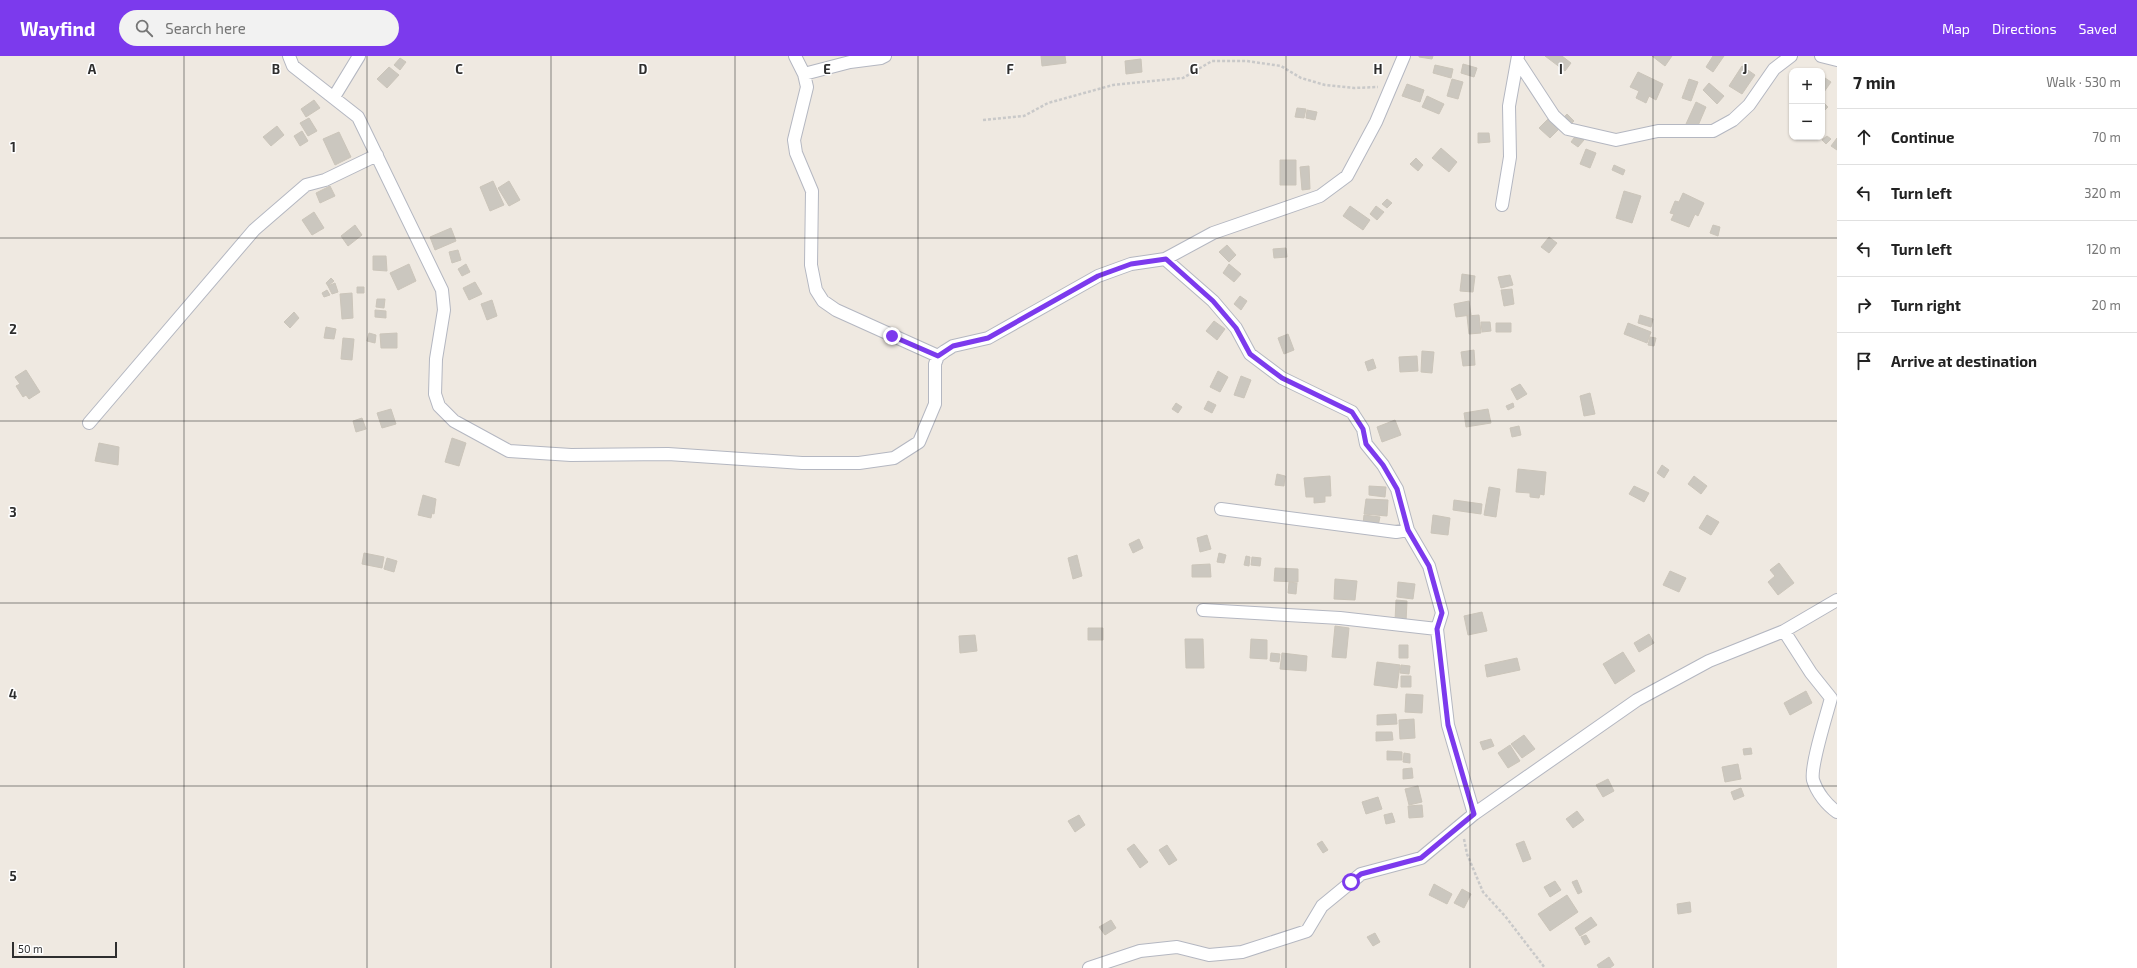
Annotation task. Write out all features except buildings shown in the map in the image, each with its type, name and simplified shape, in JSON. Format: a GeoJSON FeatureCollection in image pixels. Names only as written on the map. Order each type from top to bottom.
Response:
{"type":"FeatureCollection","features":[{"type":"Feature","properties":{"kind":"street"},"geometry":{"type":"LineString","coordinates":[[289,56],[293,66],[358,117],[442,290],[444,310],[436,359],[434,394],[439,406],[454,420],[509,451],[571,455],[668,454],[802,463],[860,463],[894,458],[919,442],[935,404],[934,364],[938,356],[953,346],[988,338],[1098,276],[1131,264],[1166,259],[1213,233],[1320,196],[1347,176],[1376,122],[1404,56]]}},
{"type":"Feature","properties":{"kind":"street"},"geometry":{"type":"LineString","coordinates":[[334,97],[359,56]]}},
{"type":"Feature","properties":{"kind":"street"},"geometry":{"type":"LineString","coordinates":[[795,56],[804,74],[807,87],[794,140],[796,153],[812,190],[811,264],[816,290],[823,300],[836,310],[938,356]]}},
{"type":"Feature","properties":{"kind":"street"},"geometry":{"type":"LineString","coordinates":[[804,74],[850,62],[881,58],[885,56]]}},
{"type":"Feature","properties":{"kind":"street"},"geometry":{"type":"LineString","coordinates":[[1518,58],[1554,116],[1568,129],[1616,140],[1658,131],[1713,130],[1732,120],[1749,105],[1774,70],[1791,56]]}},
{"type":"Feature","properties":{"kind":"street"},"geometry":{"type":"LineString","coordinates":[[1821,56],[1837,60]]}},
{"type":"Feature","properties":{"kind":"street"},"geometry":{"type":"LineString","coordinates":[[1502,205],[1510,157],[1509,106],[1518,58]]}},
{"type":"Feature","properties":{"kind":"street"},"geometry":{"type":"LineString","coordinates":[[89,423],[254,230],[306,185],[325,180],[376,156]]}},
{"type":"Feature","properties":{"kind":"street"},"geometry":{"type":"LineString","coordinates":[[1166,259],[1218,307],[1236,328],[1250,354],[1282,378],[1352,412],[1363,429],[1366,444],[1383,465],[1397,489],[1408,530],[1429,566],[1442,613],[1437,629],[1448,725],[1474,814]]}},
{"type":"Feature","properties":{"kind":"street"},"geometry":{"type":"LineString","coordinates":[[1221,509],[1396,532],[1408,530]]}},
{"type":"Feature","properties":{"kind":"street"},"geometry":{"type":"LineString","coordinates":[[1089,968],[1140,951],[1177,947],[1210,955],[1242,952],[1307,931],[1322,906],[1361,874],[1421,858],[1461,827],[1474,814],[1637,700],[1709,661],[1784,631],[1837,600]]}},
{"type":"Feature","properties":{"kind":"street"},"geometry":{"type":"LineString","coordinates":[[1203,610],[1340,618],[1437,629]]}},
{"type":"Feature","properties":{"kind":"street"},"geometry":{"type":"LineString","coordinates":[[1784,631],[1831,698],[1818,742],[1813,779],[1826,804],[1837,812]]}},
{"type":"Feature","properties":{"kind":"path"},"geometry":{"type":"LineString","coordinates":[[983,120],[1024,116],[1048,103],[1113,85],[1183,78],[1212,61],[1247,61],[1281,66],[1301,78],[1325,85],[1354,88],[1392,86]]}},
{"type":"Feature","properties":{"kind":"path"},"geometry":{"type":"LineString","coordinates":[[1461,827],[1467,854],[1483,892],[1505,916],[1545,968]]}},
{"type":"Feature","properties":{"kind":"route"},"geometry":{"type":"LineString","coordinates":[[892,336],[938,356],[953,346],[988,338],[1098,276],[1131,264],[1166,259],[1213,301],[1236,328],[1250,354],[1282,378],[1328,399],[1352,412],[1363,429],[1366,444],[1383,465],[1397,489],[1408,530],[1429,566],[1442,613],[1437,629],[1448,725],[1459,769],[1474,814],[1461,827],[1421,858],[1361,874],[1351,882]]}}]}
